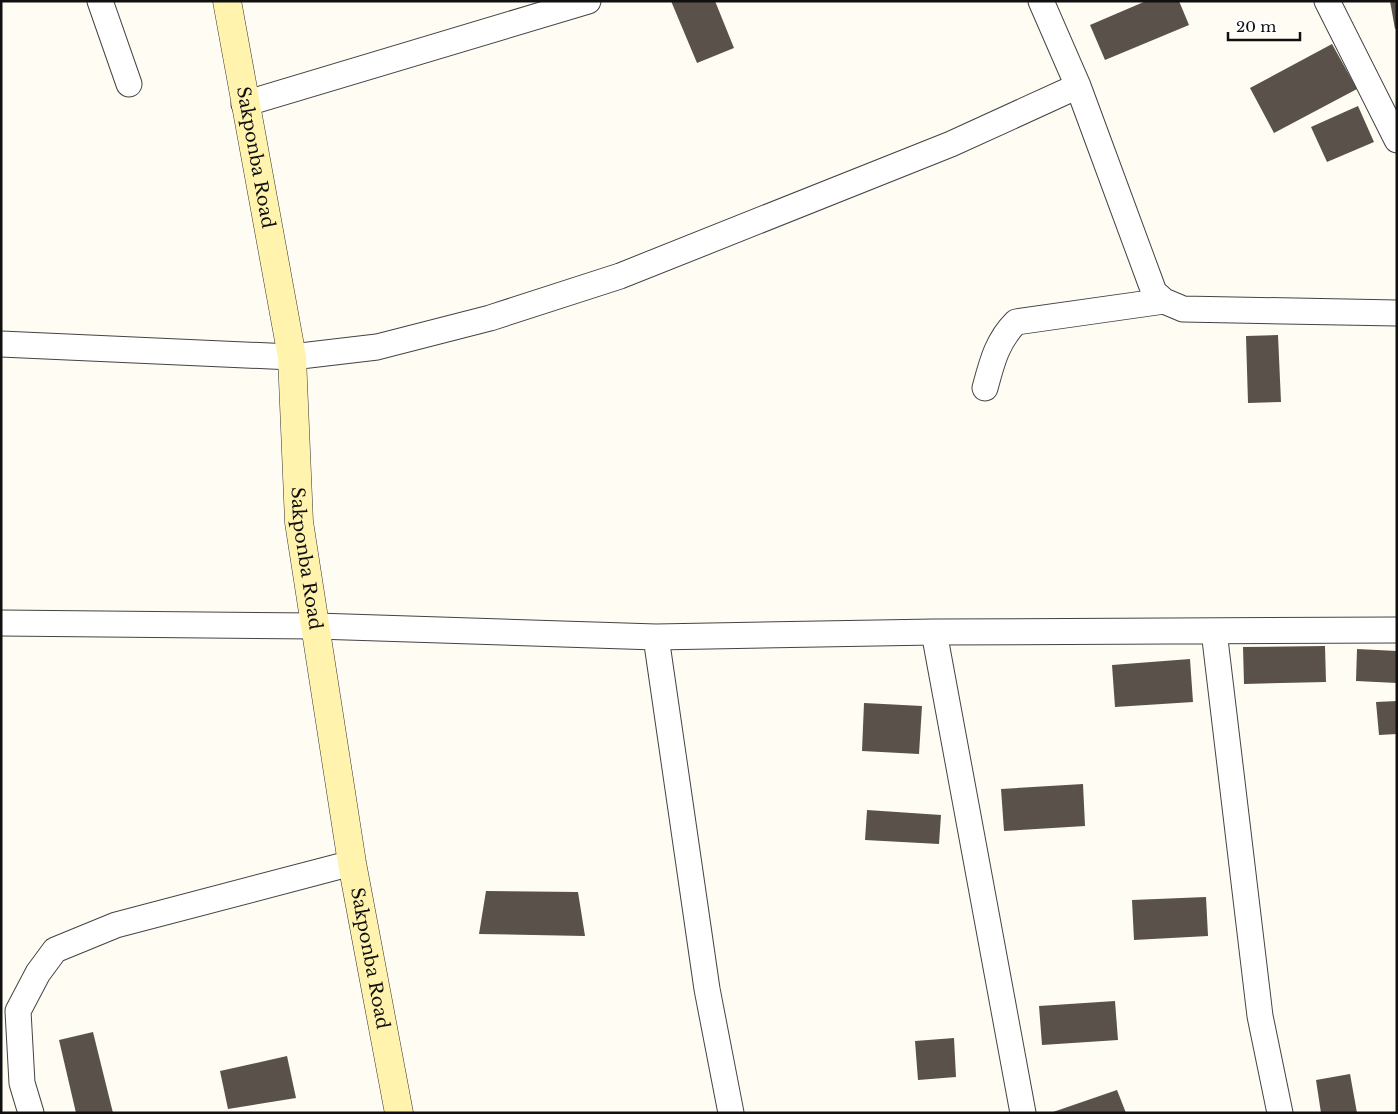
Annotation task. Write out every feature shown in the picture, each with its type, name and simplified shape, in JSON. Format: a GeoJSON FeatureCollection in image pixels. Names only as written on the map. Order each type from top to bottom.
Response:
{"type":"FeatureCollection","features":[{"type":"Feature","properties":{"kind":"main road","name":"Sakponba Road"},"geometry":{"type":"LineString","coordinates":[[227,1],[244,104],[292,357],[299,522],[352,863],[399,1113]]}},
{"type":"Feature","properties":{"kind":"street"},"geometry":{"type":"LineString","coordinates":[[100,1],[130,84]]}},
{"type":"Feature","properties":{"kind":"street"},"geometry":{"type":"LineString","coordinates":[[244,104],[588,1]]}},
{"type":"Feature","properties":{"kind":"street"},"geometry":{"type":"LineString","coordinates":[[1041,1],[1078,86],[1154,292],[1164,301],[1183,309],[1397,313]]}},
{"type":"Feature","properties":{"kind":"street"},"geometry":{"type":"LineString","coordinates":[[1327,1],[1397,140]]}},
{"type":"Feature","properties":{"kind":"street"},"geometry":{"type":"LineString","coordinates":[[1,344],[292,357],[377,347],[490,318],[620,276],[951,144],[1078,86]]}},
{"type":"Feature","properties":{"kind":"street"},"geometry":{"type":"LineString","coordinates":[[986,388],[995,352],[1004,335],[1016,322],[1164,301]]}},
{"type":"Feature","properties":{"kind":"street"},"geometry":{"type":"LineString","coordinates":[[1,623],[316,626],[656,637],[934,632],[1397,630]]}},
{"type":"Feature","properties":{"kind":"street"},"geometry":{"type":"LineString","coordinates":[[1214,631],[1260,1016],[1280,1113]]}},
{"type":"Feature","properties":{"kind":"street"},"geometry":{"type":"LineString","coordinates":[[934,632],[1023,1113]]}},
{"type":"Feature","properties":{"kind":"street"},"geometry":{"type":"LineString","coordinates":[[656,637],[708,989],[731,1113]]}},
{"type":"Feature","properties":{"kind":"street"},"geometry":{"type":"LineString","coordinates":[[31,1113],[22,1083],[10,1014],[55,950],[116,925],[352,863]]}},
{"type":"Feature","properties":{"kind":"building"},"geometry":{"type":"Polygon","coordinates":[[[671,1],[715,1],[734,48],[697,63],[671,1]]]}},
{"type":"Feature","properties":{"kind":"building"},"geometry":{"type":"Polygon","coordinates":[[[1146,1],[1179,1],[1189,25],[1105,60],[1090,25],[1146,1]]]}},
{"type":"Feature","properties":{"kind":"building"},"geometry":{"type":"Polygon","coordinates":[[[1390,1],[1397,1],[1397,28],[1395,29],[1390,1]]]}},
{"type":"Feature","properties":{"kind":"building"},"geometry":{"type":"Polygon","coordinates":[[[1332,44],[1357,89],[1274,133],[1250,88],[1332,44]]]}},
{"type":"Feature","properties":{"kind":"building"},"geometry":{"type":"Polygon","coordinates":[[[1358,106],[1374,142],[1327,162],[1311,127],[1358,106]]]}},
{"type":"Feature","properties":{"kind":"building"},"geometry":{"type":"Polygon","coordinates":[[[1278,335],[1281,402],[1248,403],[1246,336],[1278,335]]]}},
{"type":"Feature","properties":{"kind":"building"},"geometry":{"type":"Polygon","coordinates":[[[1325,646],[1326,682],[1244,684],[1243,647],[1325,646]]]}},
{"type":"Feature","properties":{"kind":"building"},"geometry":{"type":"Polygon","coordinates":[[[1357,649],[1397,651],[1397,683],[1356,681],[1357,649]]]}},
{"type":"Feature","properties":{"kind":"building"},"geometry":{"type":"Polygon","coordinates":[[[1190,659],[1193,702],[1115,707],[1112,665],[1190,659]]]}},
{"type":"Feature","properties":{"kind":"building"},"geometry":{"type":"Polygon","coordinates":[[[1397,701],[1397,734],[1379,735],[1376,702],[1397,701]]]}},
{"type":"Feature","properties":{"kind":"building"},"geometry":{"type":"Polygon","coordinates":[[[864,703],[922,706],[919,754],[862,751],[864,703]]]}},
{"type":"Feature","properties":{"kind":"building"},"geometry":{"type":"Polygon","coordinates":[[[1083,784],[1085,826],[1004,831],[1001,789],[1083,784]]]}},
{"type":"Feature","properties":{"kind":"building"},"geometry":{"type":"Polygon","coordinates":[[[867,810],[941,815],[939,844],[865,840],[867,810]]]}},
{"type":"Feature","properties":{"kind":"building"},"geometry":{"type":"Polygon","coordinates":[[[486,891],[578,892],[585,936],[479,934],[486,891]]]}},
{"type":"Feature","properties":{"kind":"building"},"geometry":{"type":"Polygon","coordinates":[[[1206,897],[1208,936],[1134,940],[1132,900],[1206,897]]]}},
{"type":"Feature","properties":{"kind":"building"},"geometry":{"type":"Polygon","coordinates":[[[1115,1001],[1118,1040],[1042,1045],[1039,1006],[1115,1001]]]}},
{"type":"Feature","properties":{"kind":"building"},"geometry":{"type":"Polygon","coordinates":[[[93,1032],[113,1113],[76,1113],[59,1040],[93,1032]]]}},
{"type":"Feature","properties":{"kind":"building"},"geometry":{"type":"Polygon","coordinates":[[[954,1038],[956,1077],[918,1080],[915,1041],[954,1038]]]}},
{"type":"Feature","properties":{"kind":"building"},"geometry":{"type":"Polygon","coordinates":[[[287,1056],[296,1098],[228,1109],[220,1071],[287,1056]]]}},
{"type":"Feature","properties":{"kind":"building"},"geometry":{"type":"Polygon","coordinates":[[[1350,1074],[1357,1113],[1321,1113],[1316,1080],[1350,1074]]]}},
{"type":"Feature","properties":{"kind":"building"},"geometry":{"type":"Polygon","coordinates":[[[1117,1090],[1126,1113],[1053,1113],[1053,1112],[1117,1090]]]}}]}
